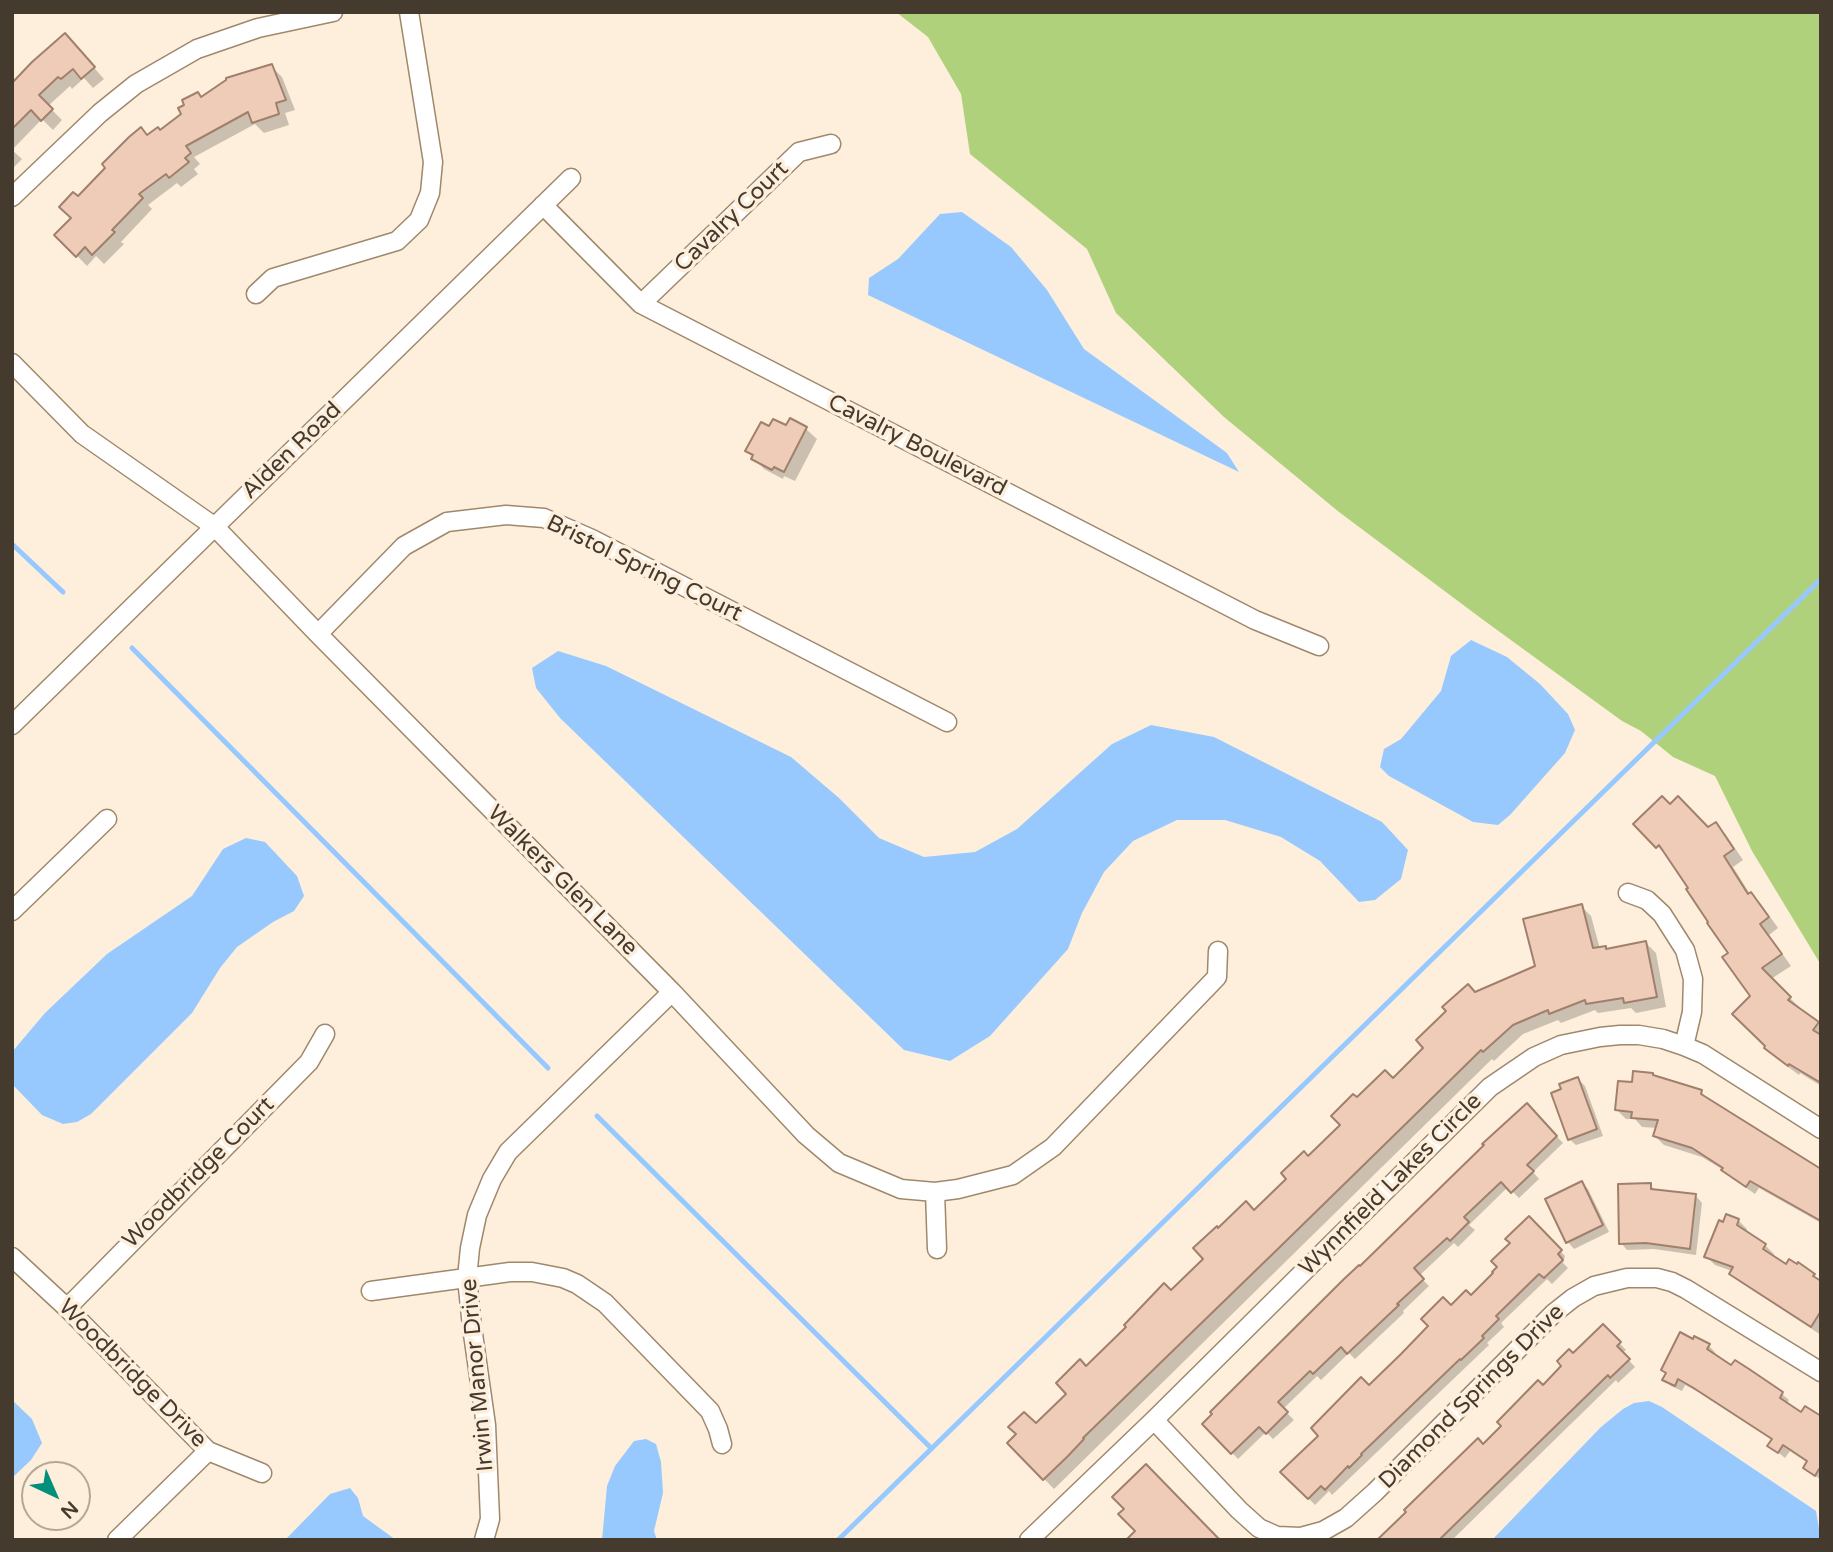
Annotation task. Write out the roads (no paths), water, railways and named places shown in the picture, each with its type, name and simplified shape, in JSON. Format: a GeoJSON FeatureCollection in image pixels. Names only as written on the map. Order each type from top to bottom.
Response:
{"type":"FeatureCollection","features":[{"type":"Feature","properties":{"kind":"street"},"geometry":{"type":"LineString","coordinates":[[12,197],[100,113],[136,84],[197,49],[258,27],[333,12]]}},
{"type":"Feature","properties":{"kind":"street"},"geometry":{"type":"LineString","coordinates":[[256,294],[273,278],[397,241],[419,219],[429,192],[433,162],[409,12]]}},
{"type":"Feature","properties":{"kind":"street","name":"Cavalry Court"},"geometry":{"type":"LineString","coordinates":[[641,304],[799,152],[831,144]]}},
{"type":"Feature","properties":{"kind":"street","name":"Alden Road"},"geometry":{"type":"LineString","coordinates":[[12,724],[571,178]]}},
{"type":"Feature","properties":{"kind":"street","name":"Cavalry Boulevard"},"geometry":{"type":"LineString","coordinates":[[543,205],[641,304],[1255,620],[1319,646]]}},
{"type":"Feature","properties":{"kind":"street","name":"Walkers Glen Lane"},"geometry":{"type":"LineString","coordinates":[[12,363],[82,434],[215,527],[672,992],[806,1135],[839,1163],[901,1188],[935,1192],[1013,1175],[1053,1147],[1217,977],[1218,951]]}},
{"type":"Feature","properties":{"kind":"street","name":"Bristol Spring Court"},"geometry":{"type":"LineString","coordinates":[[318,634],[404,546],[447,522],[506,515],[544,518],[592,539],[947,722]]}},
{"type":"Feature","properties":{"kind":"street"},"geometry":{"type":"LineString","coordinates":[[12,911],[107,819]]}},
{"type":"Feature","properties":{"kind":"street"},"geometry":{"type":"LineString","coordinates":[[1628,893],[1647,900],[1662,914],[1685,950],[1693,979],[1692,1012],[1684,1046]]}},
{"type":"Feature","properties":{"kind":"street","name":"Irwin Manor Drive"},"geometry":{"type":"LineString","coordinates":[[484,1540],[490,1519],[486,1425],[467,1278],[477,1215],[492,1179],[508,1152],[672,992]]}},
{"type":"Feature","properties":{"kind":"street","name":"Woodbridge Court"},"geometry":{"type":"LineString","coordinates":[[66,1308],[309,1062],[325,1034]]}},
{"type":"Feature","properties":{"kind":"street","name":"Wynnfield Lakes Circle"},"geometry":{"type":"LineString","coordinates":[[1028,1540],[1154,1420],[1484,1093],[1534,1057],[1557,1047],[1600,1037],[1639,1035],[1663,1039],[1703,1054],[1821,1129]]}},
{"type":"Feature","properties":{"kind":"street"},"geometry":{"type":"LineString","coordinates":[[935,1192],[937,1249]]}},
{"type":"Feature","properties":{"kind":"street","name":"Woodbridge Drive"},"geometry":{"type":"LineString","coordinates":[[12,1257],[208,1451],[262,1473]]}},
{"type":"Feature","properties":{"kind":"street"},"geometry":{"type":"LineString","coordinates":[[371,1291],[510,1272],[532,1272],[563,1278],[577,1284],[605,1303],[710,1411],[722,1444]]}},
{"type":"Feature","properties":{"kind":"street","name":"Diamond Springs Drive"},"geometry":{"type":"LineString","coordinates":[[1154,1420],[1259,1528],[1277,1536],[1301,1537],[1323,1531],[1346,1518],[1554,1313],[1573,1298],[1597,1285],[1627,1278],[1657,1278],[1672,1282],[1821,1372]]}},
{"type":"Feature","properties":{"kind":"street"},"geometry":{"type":"LineString","coordinates":[[117,1540],[208,1451]]}},
{"type":"Feature","properties":{"kind":"water"},"geometry":{"type":"Polygon","coordinates":[[[962,212],[1011,247],[1047,290],[1084,349],[1227,453],[1239,472],[868,295],[869,278],[898,259],[940,214],[962,212]]]}},
{"type":"Feature","properties":{"kind":"water"},"geometry":{"type":"Polygon","coordinates":[[[1471,640],[1507,657],[1540,684],[1568,714],[1575,730],[1565,753],[1498,825],[1473,822],[1389,776],[1380,767],[1384,749],[1401,739],[1441,691],[1451,656],[1471,640]]]}},
{"type":"Feature","properties":{"kind":"water"},"geometry":{"type":"Polygon","coordinates":[[[558,651],[606,666],[791,757],[839,798],[879,838],[924,857],[975,852],[1017,829],[1112,744],[1151,725],[1214,737],[1382,822],[1408,850],[1401,879],[1375,900],[1359,902],[1320,861],[1281,837],[1225,820],[1177,820],[1133,841],[1104,872],[1082,913],[1068,949],[990,1036],[950,1061],[904,1050],[560,718],[536,688],[532,668],[558,651]]]}},
{"type":"Feature","properties":{"kind":"water"},"geometry":{"type":"Polygon","coordinates":[[[246,838],[265,842],[297,876],[304,896],[294,911],[237,947],[220,968],[192,1013],[91,1114],[77,1122],[63,1124],[42,1115],[12,1084],[12,1052],[45,1013],[107,954],[192,896],[223,849],[246,838]]]}},
{"type":"Feature","properties":{"kind":"water"},"geometry":{"type":"Polygon","coordinates":[[[12,1400],[32,1419],[42,1443],[30,1461],[21,1461],[21,1469],[12,1478],[12,1400]]]}},
{"type":"Feature","properties":{"kind":"water"},"geometry":{"type":"Polygon","coordinates":[[[1649,1401],[1662,1407],[1816,1511],[1821,1540],[1492,1540],[1601,1427],[1634,1403],[1649,1401]]]}},
{"type":"Feature","properties":{"kind":"water"},"geometry":{"type":"Polygon","coordinates":[[[646,1439],[656,1444],[661,1462],[663,1493],[654,1531],[657,1540],[602,1540],[607,1486],[615,1466],[634,1441],[646,1439]]]}},
{"type":"Feature","properties":{"kind":"water"},"geometry":{"type":"Polygon","coordinates":[[[350,1488],[358,1498],[363,1516],[396,1540],[285,1540],[330,1494],[350,1488]]]}},
{"type":"Feature","properties":{"kind":"waterway"},"geometry":{"type":"LineString","coordinates":[[12,544],[63,592]]}},
{"type":"Feature","properties":{"kind":"waterway"},"geometry":{"type":"LineString","coordinates":[[838,1540],[1821,579]]}},
{"type":"Feature","properties":{"kind":"waterway"},"geometry":{"type":"LineString","coordinates":[[132,648],[548,1068]]}},
{"type":"Feature","properties":{"kind":"waterway"},"geometry":{"type":"LineString","coordinates":[[597,1116],[931,1448]]}}]}
